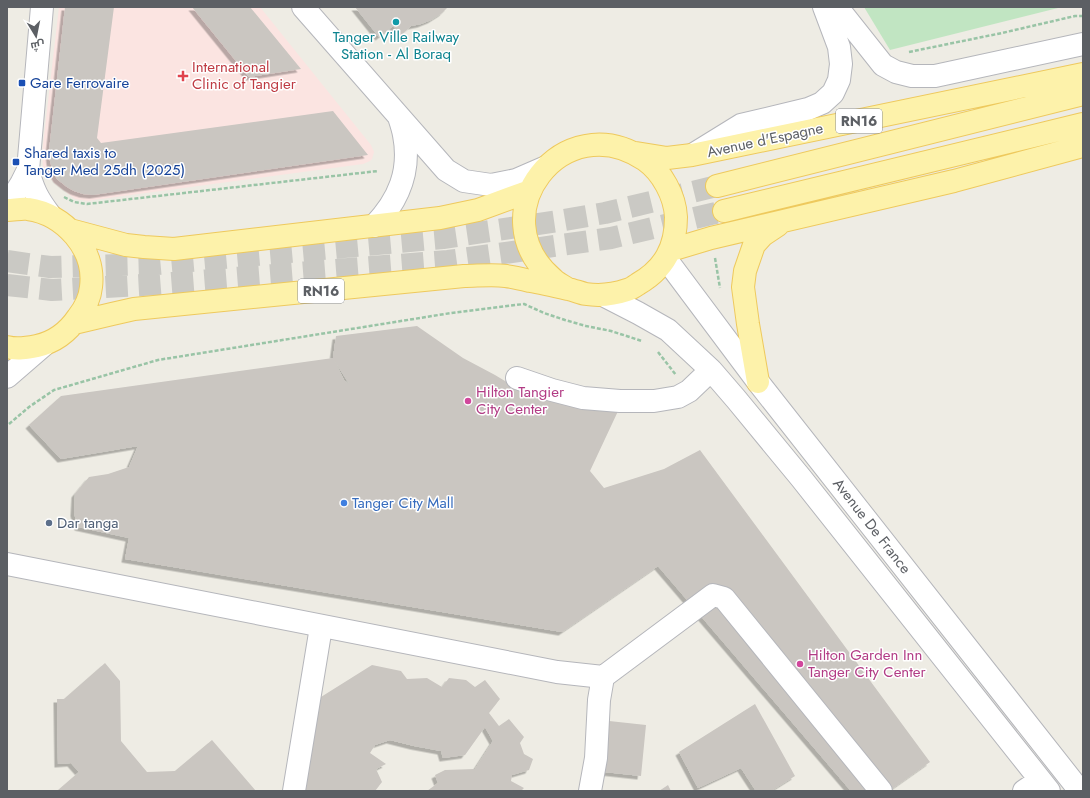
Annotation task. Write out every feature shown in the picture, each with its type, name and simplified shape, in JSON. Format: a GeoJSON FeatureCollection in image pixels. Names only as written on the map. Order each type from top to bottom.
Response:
{"type":"FeatureCollection","features":[{"type":"Feature","properties":{"kind":"main road","name":"Avenue d'Espagne"},"geometry":{"type":"LineString","coordinates":[[635,153],[667,158],[692,155],[1083,74]]}},
{"type":"Feature","properties":{"kind":"main road","name":"RN16"},"geometry":{"type":"LineString","coordinates":[[716,186],[1083,94]]}},
{"type":"Feature","properties":{"kind":"main road"},"geometry":{"type":"LineString","coordinates":[[724,211],[1083,124]]}},
{"type":"Feature","properties":{"kind":"main road","name":"RN16"},"geometry":{"type":"LineString","coordinates":[[74,324],[134,309],[464,276],[506,276],[585,294],[603,295],[628,290],[649,278],[668,254],[674,235],[676,216],[672,197],[663,179],[651,164],[635,153],[623,148],[609,145],[592,145],[575,149],[560,156],[546,167],[530,191],[525,206],[524,222],[526,238],[531,253],[542,270],[554,281],[568,289]]}},
{"type":"Feature","properties":{"kind":"main road"},"geometry":{"type":"LineString","coordinates":[[668,254],[711,238],[954,181],[1083,146]]}},
{"type":"Feature","properties":{"kind":"main road","name":"RN16"},"geometry":{"type":"LineString","coordinates":[[70,230],[126,245],[144,248],[174,249],[440,218],[478,210],[530,191]]}},
{"type":"Feature","properties":{"kind":"main road","name":"RN16"},"geometry":{"type":"LineString","coordinates":[[7,210],[28,208],[50,215],[70,230],[83,246],[90,265],[91,286],[86,306],[66,333],[44,345],[28,348],[7,347]]}},
{"type":"Feature","properties":{"kind":"main road"},"geometry":{"type":"LineString","coordinates":[[758,382],[743,287],[745,271],[754,245],[763,235],[784,221]]}},
{"type":"Feature","properties":{"kind":"street"},"geometry":{"type":"LineString","coordinates":[[42,7],[28,170],[32,187],[40,202],[50,215]]}},
{"type":"Feature","properties":{"kind":"street"},"geometry":{"type":"LineString","coordinates":[[303,7],[446,170],[464,181],[491,185],[516,180],[546,167]]}},
{"type":"Feature","properties":{"kind":"street"},"geometry":{"type":"LineString","coordinates":[[692,155],[741,124],[808,109],[822,103],[833,93],[839,80],[841,64],[839,48],[824,7]]}},
{"type":"Feature","properties":{"kind":"street"},"geometry":{"type":"LineString","coordinates":[[837,7],[883,65],[896,72],[912,76],[935,76],[1083,44]]}},
{"type":"Feature","properties":{"kind":"street"},"geometry":{"type":"LineString","coordinates":[[374,226],[393,204],[400,191],[404,176],[406,155],[404,134],[398,114]]}},
{"type":"Feature","properties":{"kind":"street"},"geometry":{"type":"LineString","coordinates":[[7,206],[28,170]]}},
{"type":"Feature","properties":{"kind":"street","name":"Avenue De France"},"geometry":{"type":"LineString","coordinates":[[668,254],[758,382],[1080,791]]}},
{"type":"Feature","properties":{"kind":"street","name":"Avenue De France"},"geometry":{"type":"LineString","coordinates":[[603,295],[668,330],[711,370],[801,478],[1038,787]]}},
{"type":"Feature","properties":{"kind":"street"},"geometry":{"type":"LineString","coordinates":[[7,377],[44,345]]}},
{"type":"Feature","properties":{"kind":"street"},"geometry":{"type":"LineString","coordinates":[[517,378],[552,390],[583,398],[620,402],[654,401],[678,397],[689,391],[711,370]]}},
{"type":"Feature","properties":{"kind":"street"},"geometry":{"type":"LineString","coordinates":[[7,564],[321,627],[557,672],[603,677],[713,595],[724,598],[881,791]]}},
{"type":"Feature","properties":{"kind":"street"},"geometry":{"type":"LineString","coordinates":[[294,791],[321,627]]}},
{"type":"Feature","properties":{"kind":"street"},"geometry":{"type":"LineString","coordinates":[[590,791],[596,758],[599,700],[603,677]]}},
{"type":"Feature","properties":{"kind":"path"},"geometry":{"type":"LineString","coordinates":[[904,54],[1075,16],[1083,16]]}},
{"type":"Feature","properties":{"kind":"path"},"geometry":{"type":"LineString","coordinates":[[60,194],[74,202],[87,204],[378,171]]}},
{"type":"Feature","properties":{"kind":"path"},"geometry":{"type":"LineString","coordinates":[[711,238],[720,289]]}},
{"type":"Feature","properties":{"kind":"path"},"geometry":{"type":"LineString","coordinates":[[9,424],[29,407],[54,390],[158,360],[451,313],[524,304],[565,320],[611,331],[645,342]]}},
{"type":"Feature","properties":{"kind":"path"},"geometry":{"type":"LineString","coordinates":[[657,350],[689,391]]}},
{"type":"Feature","properties":{"kind":"shaded area","name":"International Clinic of Tangier"},"geometry":{"type":"Polygon","coordinates":[[[59,7],[260,7],[371,145],[374,152],[372,159],[363,164],[88,201],[75,199],[54,183],[43,168],[42,153],[59,7]]]}},
{"type":"Feature","properties":{"kind":"green space"},"geometry":{"type":"Polygon","coordinates":[[[864,7],[1062,7],[890,50],[864,7]]]}},
{"type":"Feature","properties":{"kind":"building"},"geometry":{"type":"Polygon","coordinates":[[[65,7],[114,7],[97,138],[101,143],[333,111],[368,155],[93,195],[74,191],[57,179],[53,172],[49,151],[65,7]]]}},
{"type":"Feature","properties":{"kind":"building"},"geometry":{"type":"Polygon","coordinates":[[[192,7],[250,7],[301,69],[249,77],[192,7]]]}},
{"type":"Feature","properties":{"kind":"building","name":"Tanger Ville Railway Station - Al Boraq"},"geometry":{"type":"Polygon","coordinates":[[[355,7],[448,7],[431,20],[411,26],[401,35],[393,26],[379,37],[355,7]]]}},
{"type":"Feature","properties":{"kind":"building","name":"Tanger City Mall"},"geometry":{"type":"Polygon","coordinates":[[[417,326],[463,358],[530,396],[619,409],[590,471],[604,488],[664,469],[700,450],[930,762],[889,791],[851,791],[658,566],[562,632],[125,559],[129,538],[78,527],[74,513],[75,494],[89,477],[108,474],[129,467],[138,446],[61,459],[29,425],[61,396],[333,358],[336,336],[417,326]],[[334,360],[344,380],[350,385],[334,360]]]}},
{"type":"Feature","properties":{"kind":"building"},"geometry":{"type":"Polygon","coordinates":[[[105,663],[120,681],[121,741],[147,772],[175,771],[212,740],[256,791],[57,791],[79,772],[71,763],[58,764],[57,699],[64,699],[105,663]]]}},
{"type":"Feature","properties":{"kind":"building"},"geometry":{"type":"Polygon","coordinates":[[[372,665],[401,671],[407,679],[427,678],[442,687],[449,678],[466,680],[475,687],[485,680],[500,699],[489,713],[499,726],[509,719],[524,737],[520,743],[524,754],[533,759],[529,770],[512,775],[511,781],[524,788],[521,791],[427,791],[438,783],[435,775],[445,770],[475,769],[493,741],[485,727],[465,755],[443,758],[441,751],[390,740],[375,745],[370,753],[386,764],[376,769],[382,782],[375,791],[290,791],[313,702],[372,665]]]}},
{"type":"Feature","properties":{"kind":"building"},"geometry":{"type":"Polygon","coordinates":[[[755,704],[795,776],[771,791],[756,791],[741,768],[698,788],[679,752],[755,704]]]}},
{"type":"Feature","properties":{"kind":"building"},"geometry":{"type":"Polygon","coordinates":[[[600,720],[646,725],[641,776],[595,771],[600,720]]]}},
{"type":"Feature","properties":{"kind":"building"},"geometry":{"type":"Polygon","coordinates":[[[668,785],[671,791],[659,791],[668,785]]]}},
{"type":"Feature","properties":{"kind":"tunnel"},"geometry":{"type":"LineString","coordinates":[[7,261],[50,267],[157,264],[443,238],[605,213],[717,186]]}},
{"type":"Feature","properties":{"kind":"tunnel"},"geometry":{"type":"LineString","coordinates":[[7,285],[52,290],[159,284],[448,261],[611,238],[724,211]]}},
{"type":"Feature","properties":{"kind":"place","name":"Tanger Ville Railway Station - Al Boraq"},"geometry":{"type":"Point","coordinates":[396,22]}},
{"type":"Feature","properties":{"kind":"place","name":"International Clinic of Tangier"},"geometry":{"type":"Point","coordinates":[183,76]}},
{"type":"Feature","properties":{"kind":"place","name":"Gare Ferrovaire"},"geometry":{"type":"Point","coordinates":[22,83]}},
{"type":"Feature","properties":{"kind":"place","name":"Shared taxis to Tanger Med 25dh (2025)"},"geometry":{"type":"Point","coordinates":[16,162]}},
{"type":"Feature","properties":{"kind":"place","name":"Hilton Tangier City Center"},"geometry":{"type":"Point","coordinates":[468,401]}},
{"type":"Feature","properties":{"kind":"place","name":"Tanger City Mall"},"geometry":{"type":"Point","coordinates":[344,503]}},
{"type":"Feature","properties":{"kind":"place","name":"Dar tanga"},"geometry":{"type":"Point","coordinates":[49,523]}},
{"type":"Feature","properties":{"kind":"place","name":"Hilton Garden Inn Tanger City Center"},"geometry":{"type":"Point","coordinates":[800,664]}}]}
